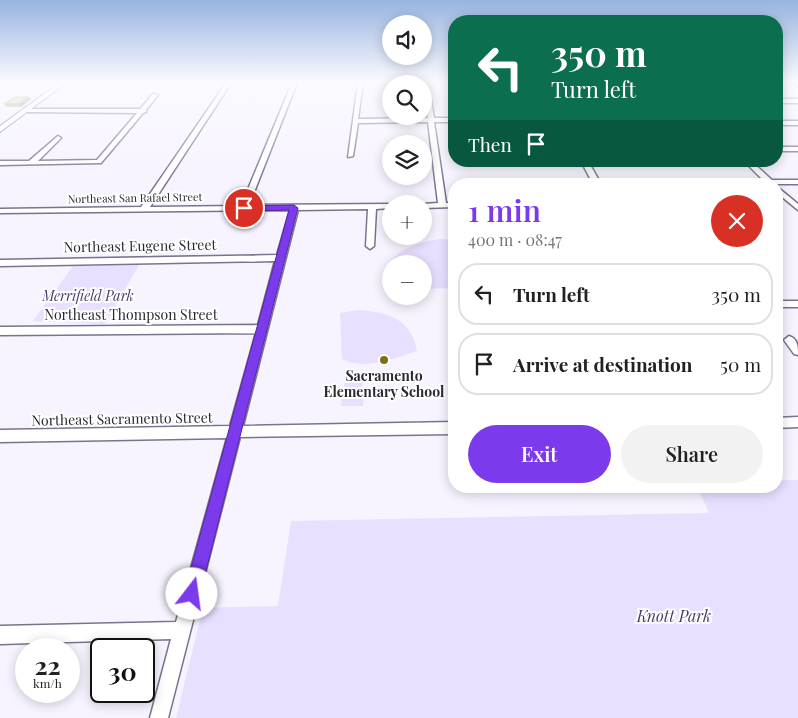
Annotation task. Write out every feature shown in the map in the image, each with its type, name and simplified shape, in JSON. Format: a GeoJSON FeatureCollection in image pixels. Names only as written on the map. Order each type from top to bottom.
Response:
{"type":"FeatureCollection","features":[{"type":"Feature","properties":{"kind":"main road"},"geometry":{"type":"LineString","coordinates":[[0,130],[18,117]]}},
{"type":"Feature","properties":{"kind":"street"},"geometry":{"type":"LineString","coordinates":[[0,162],[99,162],[139,117]]}},
{"type":"Feature","properties":{"kind":"street"},"geometry":{"type":"LineString","coordinates":[[144,210],[206,117]]}},
{"type":"Feature","properties":{"kind":"street"},"geometry":{"type":"LineString","coordinates":[[244,208],[281,117]]}},
{"type":"Feature","properties":{"kind":"street"},"geometry":{"type":"LineString","coordinates":[[350,156],[356,117]]}},
{"type":"Feature","properties":{"kind":"street"},"geometry":{"type":"LineString","coordinates":[[432,120],[448,120]]}},
{"type":"Feature","properties":{"kind":"street"},"geometry":{"type":"LineString","coordinates":[[355,121],[382,121]]}},
{"type":"Feature","properties":{"kind":"street"},"geometry":{"type":"LineString","coordinates":[[783,123],[798,123]]}},
{"type":"Feature","properties":{"kind":"street"},"geometry":{"type":"LineString","coordinates":[[431,125],[442,206]]}},
{"type":"Feature","properties":{"kind":"street"},"geometry":{"type":"LineString","coordinates":[[32,162],[58,138]]}},
{"type":"Feature","properties":{"kind":"street"},"geometry":{"type":"LineString","coordinates":[[783,149],[798,149]]}},
{"type":"Feature","properties":{"kind":"street"},"geometry":{"type":"LineString","coordinates":[[587,167],[594,178]]}},
{"type":"Feature","properties":{"kind":"street"},"geometry":{"type":"LineString","coordinates":[[754,167],[766,178]]}},
{"type":"Feature","properties":{"kind":"street"},"geometry":{"type":"LineString","coordinates":[[783,183],[798,182]]}},
{"type":"Feature","properties":{"kind":"street"},"geometry":{"type":"LineString","coordinates":[[783,194],[798,208]]}},
{"type":"Feature","properties":{"kind":"street"},"geometry":{"type":"LineString","coordinates":[[783,201],[790,201]]}},
{"type":"Feature","properties":{"kind":"street","name":"Northeast San Rafael Street"},"geometry":{"type":"LineString","coordinates":[[0,211],[382,206]]}},
{"type":"Feature","properties":{"kind":"street"},"geometry":{"type":"LineString","coordinates":[[432,206],[448,206]]}},
{"type":"Feature","properties":{"kind":"street"},"geometry":{"type":"LineString","coordinates":[[370,246],[372,207]]}},
{"type":"Feature","properties":{"kind":"street"},"geometry":{"type":"LineString","coordinates":[[159,718],[294,208]]}},
{"type":"Feature","properties":{"kind":"street","name":"Northeast Eugene Street"},"geometry":{"type":"LineString","coordinates":[[0,263],[281,258]]}},
{"type":"Feature","properties":{"kind":"street"},"geometry":{"type":"LineString","coordinates":[[783,304],[798,304]]}},
{"type":"Feature","properties":{"kind":"street","name":"Northeast Thompson Street"},"geometry":{"type":"LineString","coordinates":[[0,331],[262,329]]}},
{"type":"Feature","properties":{"kind":"street"},"geometry":{"type":"LineString","coordinates":[[789,340],[798,350]]}},
{"type":"Feature","properties":{"kind":"street"},"geometry":{"type":"LineString","coordinates":[[783,423],[798,422]]}},
{"type":"Feature","properties":{"kind":"street","name":"Northeast Sacramento Street"},"geometry":{"type":"LineString","coordinates":[[0,436],[448,428]]}},
{"type":"Feature","properties":{"kind":"street"},"geometry":{"type":"LineString","coordinates":[[0,635],[182,630]]}},
{"type":"Feature","properties":{"kind":"green space"},"geometry":{"type":"Polygon","coordinates":[[[448,240],[448,288],[432,289],[432,255],[397,255],[411,246],[432,245],[432,241],[448,240]]]}},
{"type":"Feature","properties":{"kind":"green space","name":"Merrifield Park"},"geometry":{"type":"Polygon","coordinates":[[[139,265],[105,324],[33,321],[73,266],[139,265]]]}},
{"type":"Feature","properties":{"kind":"green space"},"geometry":{"type":"Polygon","coordinates":[[[358,310],[389,315],[397,319],[410,331],[417,351],[370,364],[360,364],[342,359],[340,313],[358,310]]]}},
{"type":"Feature","properties":{"kind":"green space"},"geometry":{"type":"Polygon","coordinates":[[[346,373],[364,373],[362,388],[365,388],[363,406],[341,406],[346,373]]]}},
{"type":"Feature","properties":{"kind":"green space","name":"Knott Park"},"geometry":{"type":"Polygon","coordinates":[[[783,480],[798,480],[798,718],[176,718],[203,608],[278,606],[291,521],[709,513],[700,493],[783,493],[783,480]]]}},
{"type":"Feature","properties":{"kind":"place","name":"Sacramento Elementary School"},"geometry":{"type":"Point","coordinates":[384,360]}},
{"type":"Feature","properties":{"kind":"route"},"geometry":{"type":"LineString","coordinates":[[192,594],[294,208],[244,208]]}}]}
